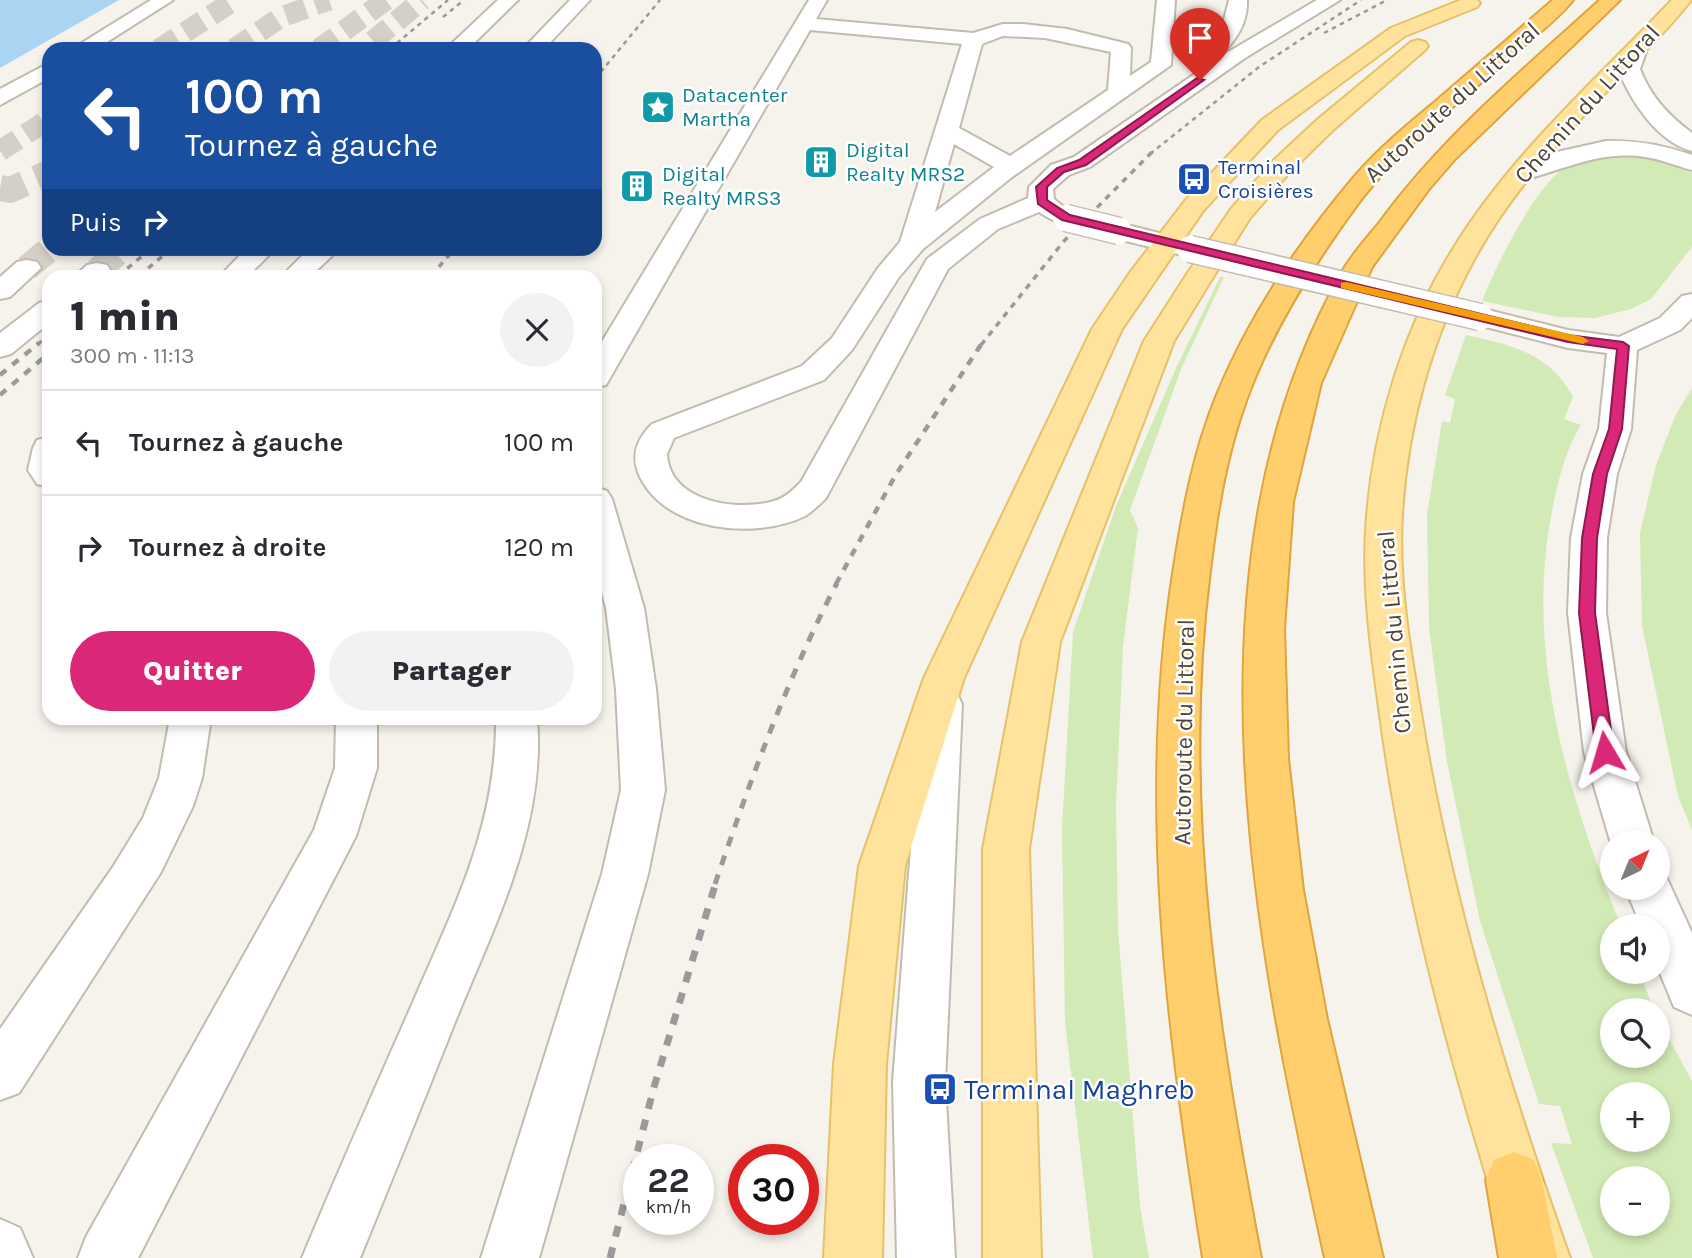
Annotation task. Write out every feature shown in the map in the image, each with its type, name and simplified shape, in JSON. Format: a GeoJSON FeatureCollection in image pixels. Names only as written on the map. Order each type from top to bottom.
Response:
{"type":"FeatureCollection","features":[{"type":"Feature","properties":{"kind":"highway","name":"Autoroute du Littoral"},"geometry":{"type":"LineString","coordinates":[[1232,1258],[1200,1065],[1184,896],[1179,780],[1180,654],[1190,570],[1206,484],[1221,429],[1239,379],[1306,258],[1355,191],[1419,127],[1564,0]]}},
{"type":"Feature","properties":{"kind":"highway","name":"Autoroute du Littoral"},"geometry":{"type":"LineString","coordinates":[[1354,1258],[1319,1115],[1278,884],[1265,736],[1265,603],[1276,494],[1299,399],[1329,322],[1356,271],[1424,180],[1463,138],[1611,0]]}},
{"type":"Feature","properties":{"kind":"highway"},"geometry":{"type":"LineString","coordinates":[[1514,1180],[1528,1258]]}},
{"type":"Feature","properties":{"kind":"main road","name":"Chemin du Littoral"},"geometry":{"type":"LineString","coordinates":[[1541,1258],[1514,1180],[1473,1043],[1420,832],[1402,734],[1389,626],[1384,518],[1396,433],[1443,291],[1485,219],[1522,173],[1682,0]]}},
{"type":"Feature","properties":{"kind":"main road"},"geometry":{"type":"LineString","coordinates":[[853,1258],[860,1064],[882,866],[944,678],[1107,329],[1178,246],[1206,192],[1270,125],[1398,32],[1472,1]]}},
{"type":"Feature","properties":{"kind":"main road"},"geometry":{"type":"LineString","coordinates":[[1012,1258],[1006,849],[1041,642],[1159,341],[1240,214],[1281,167],[1325,125],[1472,1]]}},
{"type":"Feature","properties":{"kind":"street"},"geometry":{"type":"LineString","coordinates":[[94,42],[164,0]]}},
{"type":"Feature","properties":{"kind":"street"},"geometry":{"type":"LineString","coordinates":[[464,42],[509,0]]}},
{"type":"Feature","properties":{"kind":"street"},"geometry":{"type":"LineString","coordinates":[[540,42],[580,0]]}},
{"type":"Feature","properties":{"kind":"street"},"geometry":{"type":"LineString","coordinates":[[1166,0],[1161,65],[1011,166],[913,244],[894,265],[832,359],[813,373],[663,431],[654,440],[650,460],[661,485],[687,505],[723,515],[762,516],[793,507],[814,490],[937,264],[989,224],[1054,210],[1178,246],[1568,339],[1623,346],[1670,324],[1692,302]]}},
{"type":"Feature","properties":{"kind":"street"},"geometry":{"type":"LineString","coordinates":[[1060,170],[1063,157],[1220,48],[1239,12],[1238,0]]}},
{"type":"Feature","properties":{"kind":"street"},"geometry":{"type":"LineString","coordinates":[[1054,210],[1041,187],[1060,170],[1082,162],[1267,36],[1331,0]]}},
{"type":"Feature","properties":{"kind":"street"},"geometry":{"type":"LineString","coordinates":[[1267,36],[1275,8]]}},
{"type":"Feature","properties":{"kind":"street"},"geometry":{"type":"LineString","coordinates":[[602,366],[811,12],[975,39],[990,32],[1009,30],[1064,34],[1121,48],[1119,93]]}},
{"type":"Feature","properties":{"kind":"street"},"geometry":{"type":"LineString","coordinates":[[913,244],[975,39]]}},
{"type":"Feature","properties":{"kind":"street"},"geometry":{"type":"LineString","coordinates":[[1636,52],[1629,69],[1638,94],[1660,120],[1692,144]]}},
{"type":"Feature","properties":{"kind":"street"},"geometry":{"type":"LineString","coordinates":[[0,98],[42,73]]}},
{"type":"Feature","properties":{"kind":"street"},"geometry":{"type":"LineString","coordinates":[[947,131],[1011,166]]}},
{"type":"Feature","properties":{"kind":"street"},"geometry":{"type":"LineString","coordinates":[[1522,173],[1582,151],[1603,147],[1647,150],[1692,163]]}},
{"type":"Feature","properties":{"kind":"street"},"geometry":{"type":"LineString","coordinates":[[239,270],[254,256]]}},
{"type":"Feature","properties":{"kind":"street"},"geometry":{"type":"LineString","coordinates":[[302,270],[318,256]]}},
{"type":"Feature","properties":{"kind":"street"},"geometry":{"type":"LineString","coordinates":[[0,291],[27,268]]}},
{"type":"Feature","properties":{"kind":"street"},"geometry":{"type":"LineString","coordinates":[[0,348],[42,315]]}},
{"type":"Feature","properties":{"kind":"street"},"geometry":{"type":"LineString","coordinates":[[1623,346],[1615,429],[1600,474],[1589,538],[1587,613],[1605,752],[1628,830]]}},
{"type":"Feature","properties":{"kind":"street"},"geometry":{"type":"LineString","coordinates":[[510,1258],[625,874],[643,790],[636,690],[625,608],[602,524]]}},
{"type":"Feature","properties":{"kind":"street"},"geometry":{"type":"LineString","coordinates":[[926,1258],[919,1082],[944,678]]}},
{"type":"Feature","properties":{"kind":"street"},"geometry":{"type":"LineString","coordinates":[[0,1074],[156,841],[175,798],[189,748],[190,725]]}},
{"type":"Feature","properties":{"kind":"street"},"geometry":{"type":"LineString","coordinates":[[107,1258],[334,836],[356,768],[356,725]]}},
{"type":"Feature","properties":{"kind":"street"},"geometry":{"type":"LineString","coordinates":[[331,1258],[484,895],[506,829],[516,766],[517,725]]}},
{"type":"Feature","properties":{"kind":"street"},"geometry":{"type":"LineString","coordinates":[[1654,900],[1692,990]]}},
{"type":"Feature","properties":{"kind":"street"},"geometry":{"type":"LineString","coordinates":[[0,1248],[4,1258]]}},
{"type":"Feature","properties":{"kind":"green space"},"geometry":{"type":"Polygon","coordinates":[[[1627,155],[1667,162],[1692,173],[1692,247],[1651,299],[1631,309],[1595,318],[1559,317],[1482,301],[1519,225],[1545,187],[1559,172],[1573,162],[1585,158],[1627,155]]]}},
{"type":"Feature","properties":{"kind":"green space"},"geometry":{"type":"Polygon","coordinates":[[[1220,277],[1224,277],[1182,367],[1130,510],[1138,528],[1123,647],[1116,807],[1118,929],[1140,1206],[1149,1258],[1093,1258],[1065,1022],[1062,829],[1073,632],[1116,506],[1177,366],[1220,277]]]}},
{"type":"Feature","properties":{"kind":"green space"},"geometry":{"type":"Polygon","coordinates":[[[1466,335],[1514,347],[1553,370],[1573,397],[1564,419],[1581,425],[1566,456],[1552,511],[1545,564],[1544,617],[1548,670],[1568,775],[1600,870],[1600,900],[1611,900],[1616,914],[1600,914],[1600,984],[1644,984],[1649,998],[1600,998],[1600,1068],[1670,1068],[1670,1041],[1692,1081],[1692,1258],[1593,1258],[1551,1143],[1572,1144],[1560,1106],[1539,1104],[1480,921],[1447,762],[1429,628],[1427,515],[1442,421],[1450,423],[1455,399],[1445,395],[1466,335]]]}},
{"type":"Feature","properties":{"kind":"green space"},"geometry":{"type":"Polygon","coordinates":[[[1692,388],[1692,830],[1678,796],[1642,626],[1640,533],[1656,465],[1676,414],[1692,388]]]}},
{"type":"Feature","properties":{"kind":"water"},"geometry":{"type":"Polygon","coordinates":[[[0,0],[119,0],[42,42],[0,68],[0,0]]]}},
{"type":"Feature","properties":{"kind":"tunnel"},"geometry":{"type":"LineString","coordinates":[[170,42],[235,0]]}},
{"type":"Feature","properties":{"kind":"tunnel"},"geometry":{"type":"LineString","coordinates":[[244,42],[281,17],[329,0]]}},
{"type":"Feature","properties":{"kind":"tunnel"},"geometry":{"type":"LineString","coordinates":[[329,42],[386,0]]}},
{"type":"Feature","properties":{"kind":"tunnel"},"geometry":{"type":"LineString","coordinates":[[373,41],[422,0]]}},
{"type":"Feature","properties":{"kind":"tunnel"},"geometry":{"type":"LineString","coordinates":[[0,151],[42,124]]}},
{"type":"Feature","properties":{"kind":"tunnel"},"geometry":{"type":"LineString","coordinates":[[0,188],[10,190],[42,176]]}},
{"type":"Feature","properties":{"kind":"tunnel"},"geometry":{"type":"LineString","coordinates":[[27,268],[42,256]]}},
{"type":"Feature","properties":{"kind":"tunnel"},"geometry":{"type":"LineString","coordinates":[[98,270],[114,256]]}},
{"type":"Feature","properties":{"kind":"railway"},"geometry":{"type":"LineString","coordinates":[[398,42],[448,0]]}},
{"type":"Feature","properties":{"kind":"railway"},"geometry":{"type":"LineString","coordinates":[[443,17],[464,0]]}},
{"type":"Feature","properties":{"kind":"railway"},"geometry":{"type":"LineString","coordinates":[[602,70],[660,0]]}},
{"type":"Feature","properties":{"kind":"railway"},"geometry":{"type":"LineString","coordinates":[[1150,154],[1259,67],[1361,0]]}},
{"type":"Feature","properties":{"kind":"railway"},"geometry":{"type":"LineString","coordinates":[[1324,33],[1387,0]]}},
{"type":"Feature","properties":{"kind":"railway"},"geometry":{"type":"LineString","coordinates":[[981,345],[1064,241],[1150,154]]}},
{"type":"Feature","properties":{"kind":"railway"},"geometry":{"type":"LineString","coordinates":[[125,270],[142,256]]}},
{"type":"Feature","properties":{"kind":"railway"},"geometry":{"type":"LineString","coordinates":[[146,270],[163,256]]}},
{"type":"Feature","properties":{"kind":"railway"},"geometry":{"type":"LineString","coordinates":[[436,270],[448,256]]}},
{"type":"Feature","properties":{"kind":"railway"},"geometry":{"type":"LineString","coordinates":[[37,345],[42,341]]}},
{"type":"Feature","properties":{"kind":"railway"},"geometry":{"type":"LineString","coordinates":[[0,375],[39,343]]}},
{"type":"Feature","properties":{"kind":"railway"},"geometry":{"type":"LineString","coordinates":[[836,584],[895,476],[982,343]]}},
{"type":"Feature","properties":{"kind":"railway"},"geometry":{"type":"LineString","coordinates":[[0,395],[42,359]]}},
{"type":"Feature","properties":{"kind":"railway"},"geometry":{"type":"LineString","coordinates":[[715,884],[770,731],[837,583]]}},
{"type":"Feature","properties":{"kind":"railway"},"geometry":{"type":"LineString","coordinates":[[610,1258],[654,1087],[716,882]]}},
{"type":"Feature","properties":{"kind":"slow traffic"},"geometry":{"type":"LineString","coordinates":[[1346,285],[1583,341]]}},
{"type":"Feature","properties":{"kind":"place","name":"Datacenter Martha"},"geometry":{"type":"Point","coordinates":[658,107]}},
{"type":"Feature","properties":{"kind":"place","name":"Digital Realty MRS2"},"geometry":{"type":"Point","coordinates":[821,162]}},
{"type":"Feature","properties":{"kind":"place","name":"Terminal Croisières"},"geometry":{"type":"Point","coordinates":[1194,179]}},
{"type":"Feature","properties":{"kind":"place","name":"Digital Realty MRS3"},"geometry":{"type":"Point","coordinates":[637,186]}},
{"type":"Feature","properties":{"kind":"place","name":"Terminal Maghreb"},"geometry":{"type":"Point","coordinates":[940,1089]}},
{"type":"Feature","properties":{"kind":"route"},"geometry":{"type":"LineString","coordinates":[[1200,80],[1082,162],[1060,170],[1041,187],[1041,202],[1066,218],[1207,253],[1568,339],[1623,346],[1615,429],[1600,474],[1589,538],[1587,613],[1605,752]]}}]}
